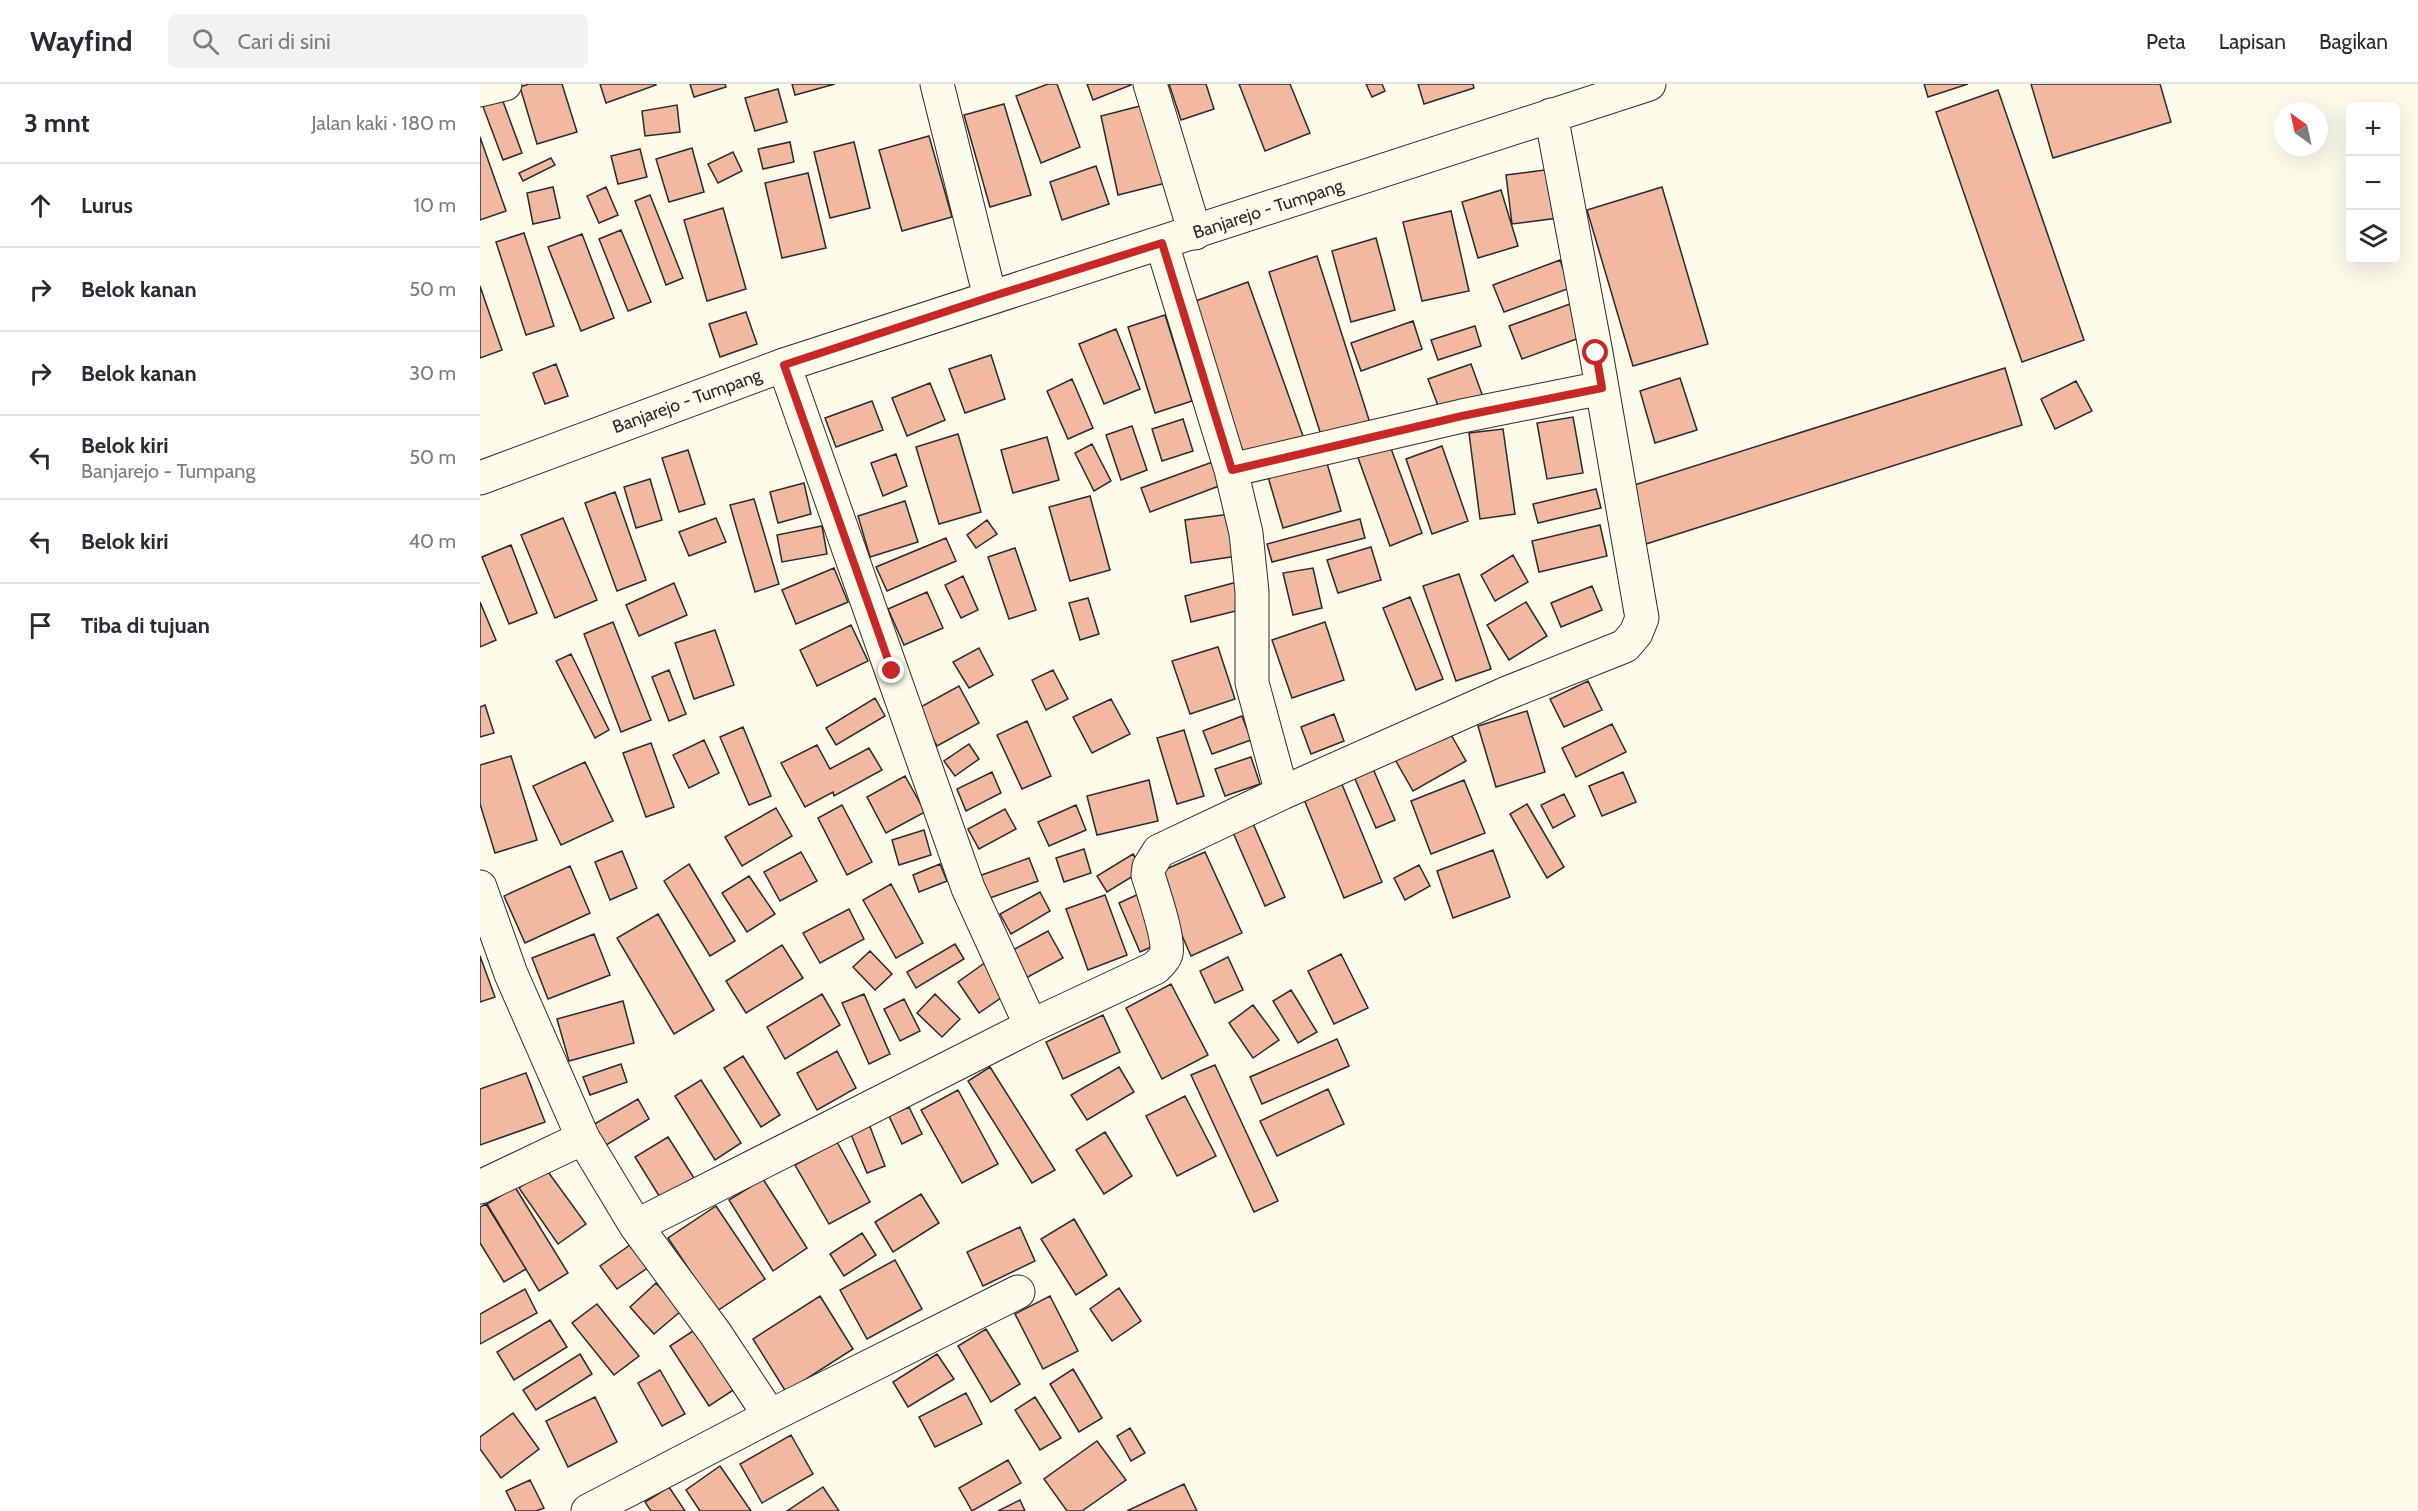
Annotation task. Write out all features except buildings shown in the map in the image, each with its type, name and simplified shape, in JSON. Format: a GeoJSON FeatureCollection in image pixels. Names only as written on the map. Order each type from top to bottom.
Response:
{"type":"FeatureCollection","features":[{"type":"Feature","properties":{"kind":"street"},"geometry":{"type":"LineString","coordinates":[[480,90],[505,84]]}},
{"type":"Feature","properties":{"kind":"street"},"geometry":{"type":"LineString","coordinates":[[937,84],[990,297]]}},
{"type":"Feature","properties":{"kind":"street"},"geometry":{"type":"LineString","coordinates":[[1150,84],[1195,233]]}},
{"type":"Feature","properties":{"kind":"street","name":"Banjarejo - Tumpang"},"geometry":{"type":"LineString","coordinates":[[480,478],[784,365],[1649,84]]}},
{"type":"Feature","properties":{"kind":"street"},"geometry":{"type":"LineString","coordinates":[[636,1226],[1031,1026],[1155,968],[1166,955],[1167,948],[1148,875],[1153,860],[1169,845],[1507,693],[1625,646],[1636,633],[1642,618],[1551,116]]}},
{"type":"Feature","properties":{"kind":"street"},"geometry":{"type":"LineString","coordinates":[[1162,243],[1232,470],[1246,533],[1252,592],[1252,683],[1282,793]]}},
{"type":"Feature","properties":{"kind":"street"},"geometry":{"type":"LineString","coordinates":[[784,365],[968,888],[1031,1026]]}},
{"type":"Feature","properties":{"kind":"street"},"geometry":{"type":"LineString","coordinates":[[1232,470],[1462,416],[1602,388]]}},
{"type":"Feature","properties":{"kind":"street"},"geometry":{"type":"LineString","coordinates":[[480,886],[511,974],[583,1138],[636,1226],[715,1333],[770,1416]]}},
{"type":"Feature","properties":{"kind":"street"},"geometry":{"type":"LineString","coordinates":[[480,1187],[583,1138]]}},
{"type":"Feature","properties":{"kind":"street"},"geometry":{"type":"LineString","coordinates":[[588,1511],[770,1416],[1018,1292]]}},
{"type":"Feature","properties":{"kind":"route"},"geometry":{"type":"LineString","coordinates":[[892,671],[784,365],[1162,243],[1232,470],[1462,416],[1602,388],[1596,353]]}}]}
